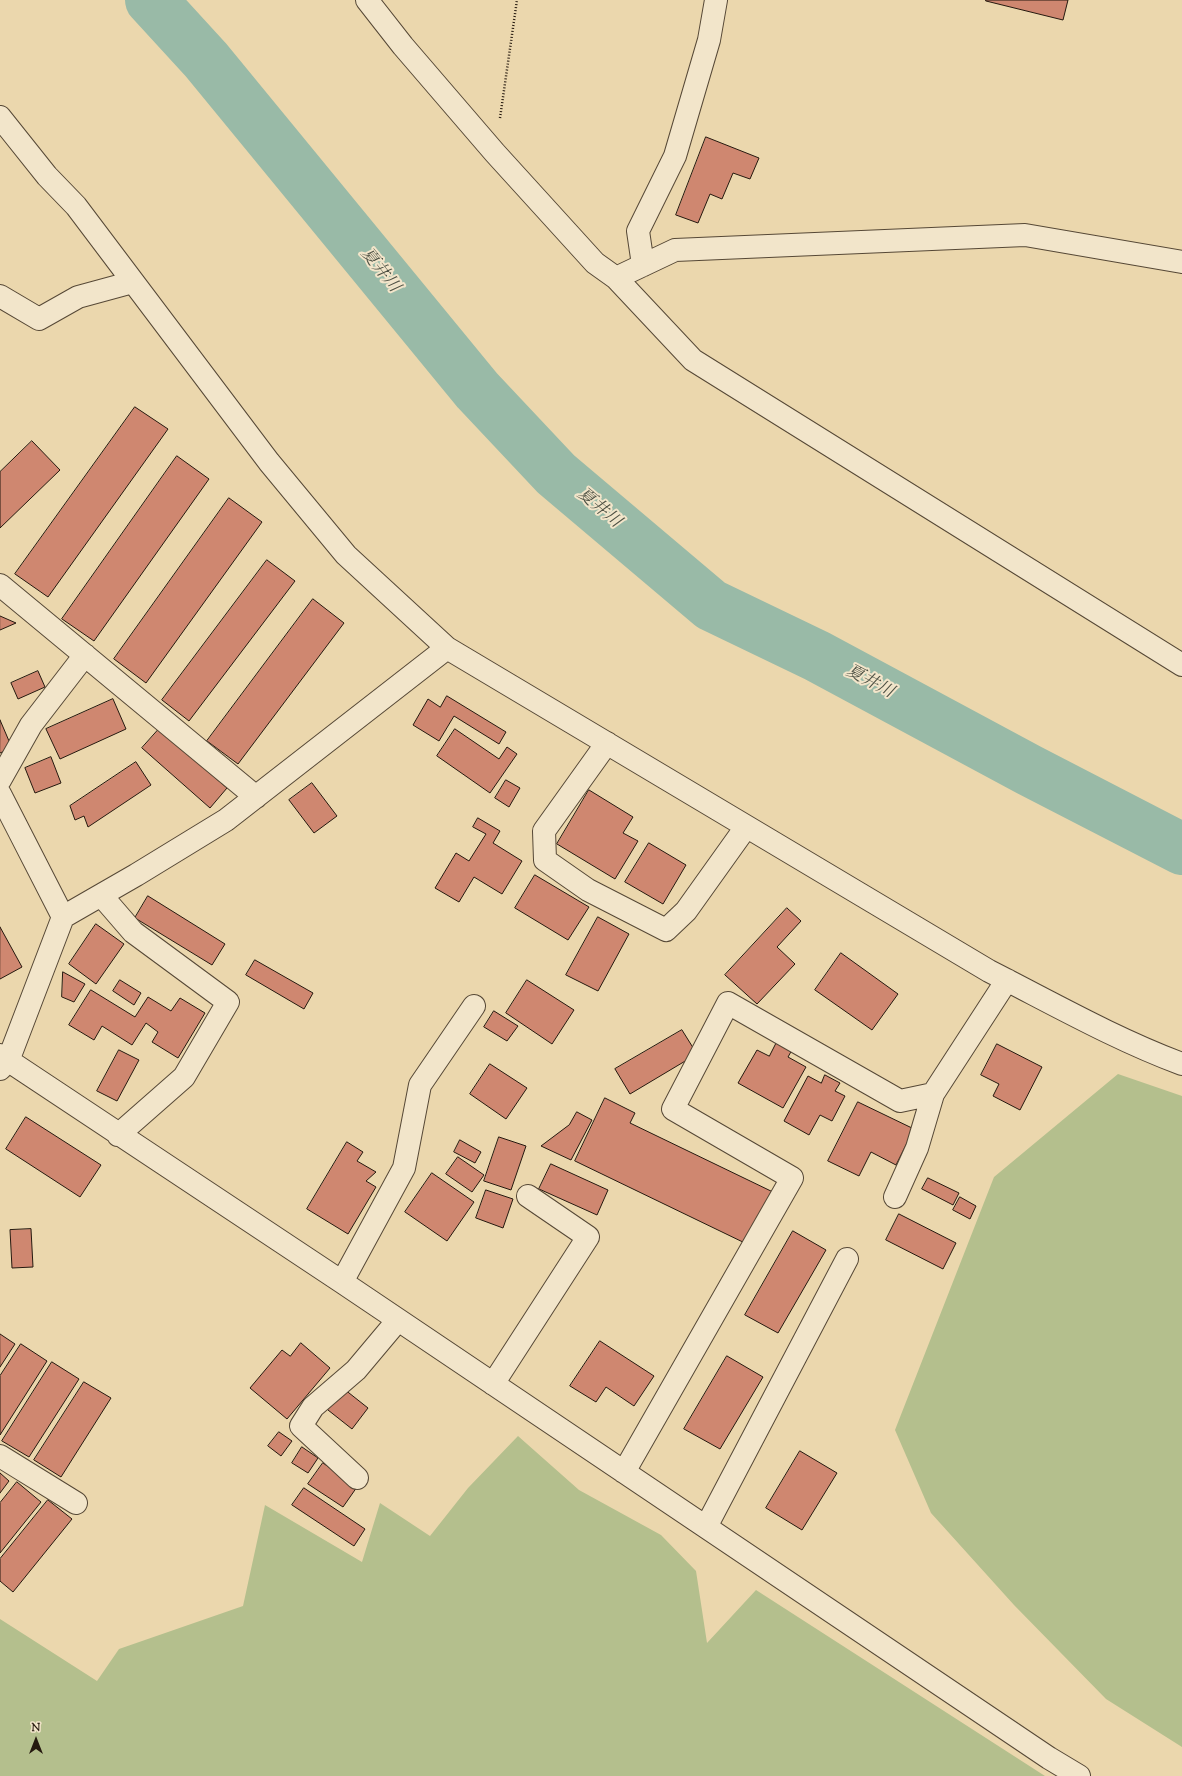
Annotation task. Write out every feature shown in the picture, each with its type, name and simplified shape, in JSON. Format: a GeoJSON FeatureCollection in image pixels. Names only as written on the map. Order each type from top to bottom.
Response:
{"type":"FeatureCollection","features":[{"type":"Feature","properties":{"kind":"street"},"geometry":{"type":"LineString","coordinates":[[367,0],[403,46],[495,153],[595,263],[616,278],[693,360],[1182,665]]}},
{"type":"Feature","properties":{"kind":"street"},"geometry":{"type":"LineString","coordinates":[[643,265],[638,231],[675,156],[709,40],[716,0]]}},
{"type":"Feature","properties":{"kind":"street"},"geometry":{"type":"LineString","coordinates":[[0,117],[47,176],[76,206],[269,462],[346,555],[447,648],[928,936],[1007,980],[1143,1048],[1182,1064]]}},
{"type":"Feature","properties":{"kind":"street"},"geometry":{"type":"LineString","coordinates":[[616,278],[675,250],[1025,235],[1182,262]]}},
{"type":"Feature","properties":{"kind":"street"},"geometry":{"type":"LineString","coordinates":[[0,296],[39,318],[78,297],[133,282]]}},
{"type":"Feature","properties":{"kind":"street"},"geometry":{"type":"LineString","coordinates":[[0,585],[256,797]]}},
{"type":"Feature","properties":{"kind":"street"},"geometry":{"type":"LineString","coordinates":[[447,648],[226,820],[63,917],[2,1062],[118,1135],[342,1282],[706,1527],[1050,1767],[1079,1776]]}},
{"type":"Feature","properties":{"kind":"street"},"geometry":{"type":"LineString","coordinates":[[0,780],[30,725],[85,655]]}},
{"type":"Feature","properties":{"kind":"street"},"geometry":{"type":"LineString","coordinates":[[607,743],[544,831],[545,860],[588,890],[666,930],[686,911],[746,827]]}},
{"type":"Feature","properties":{"kind":"street"},"geometry":{"type":"LineString","coordinates":[[0,794],[63,917]]}},
{"type":"Feature","properties":{"kind":"street"},"geometry":{"type":"LineString","coordinates":[[101,895],[133,932],[228,1002],[184,1077],[118,1135]]}},
{"type":"Feature","properties":{"kind":"street"},"geometry":{"type":"LineString","coordinates":[[895,1197],[917,1148],[933,1094],[1007,980]]}},
{"type":"Feature","properties":{"kind":"street"},"geometry":{"type":"LineString","coordinates":[[624,1472],[792,1178],[674,1110],[728,1003],[900,1101],[933,1094]]}},
{"type":"Feature","properties":{"kind":"street"},"geometry":{"type":"LineString","coordinates":[[342,1282],[404,1168],[420,1085],[474,1006]]}},
{"type":"Feature","properties":{"kind":"street"},"geometry":{"type":"LineString","coordinates":[[493,1384],[588,1237],[528,1196]]}},
{"type":"Feature","properties":{"kind":"street"},"geometry":{"type":"LineString","coordinates":[[706,1527],[847,1259]]}},
{"type":"Feature","properties":{"kind":"street"},"geometry":{"type":"LineString","coordinates":[[357,1478],[301,1426],[312,1407],[356,1370],[398,1320]]}},
{"type":"Feature","properties":{"kind":"street"},"geometry":{"type":"LineString","coordinates":[[0,1456],[76,1504]]}},
{"type":"Feature","properties":{"kind":"path"},"geometry":{"type":"LineString","coordinates":[[495,153],[517,0]]}},
{"type":"Feature","properties":{"kind":"green space"},"geometry":{"type":"Polygon","coordinates":[[[1118,1074],[1182,1096],[1182,1747],[1106,1699],[1014,1605],[931,1513],[895,1430],[994,1177],[1118,1074]]]}},
{"type":"Feature","properties":{"kind":"green space"},"geometry":{"type":"Polygon","coordinates":[[[518,1436],[579,1490],[661,1535],[696,1571],[707,1643],[756,1590],[1045,1776],[0,1776],[0,1619],[97,1681],[119,1649],[243,1606],[265,1505],[362,1562],[380,1503],[430,1536],[468,1488],[518,1436]]]}},
{"type":"Feature","properties":{"kind":"building"},"geometry":{"type":"Polygon","coordinates":[[[986,0],[1068,0],[1063,20],[986,0]]]}},
{"type":"Feature","properties":{"kind":"building"},"geometry":{"type":"Polygon","coordinates":[[[706,137],[759,158],[750,179],[733,173],[722,199],[710,194],[698,223],[676,215],[706,137]]]}},
{"type":"Feature","properties":{"kind":"building"},"geometry":{"type":"Polygon","coordinates":[[[135,407],[168,429],[48,597],[15,574],[135,407]]]}},
{"type":"Feature","properties":{"kind":"building"},"geometry":{"type":"Polygon","coordinates":[[[32,441],[60,470],[0,528],[0,472],[32,441]]]}},
{"type":"Feature","properties":{"kind":"building"},"geometry":{"type":"Polygon","coordinates":[[[177,456],[209,479],[94,641],[62,619],[177,456]]]}},
{"type":"Feature","properties":{"kind":"building"},"geometry":{"type":"Polygon","coordinates":[[[229,498],[262,522],[146,683],[114,659],[229,498]]]}},
{"type":"Feature","properties":{"kind":"building"},"geometry":{"type":"Polygon","coordinates":[[[267,560],[295,581],[189,721],[162,700],[267,560]]]}},
{"type":"Feature","properties":{"kind":"building"},"geometry":{"type":"Polygon","coordinates":[[[313,599],[344,623],[238,764],[207,741],[313,599]]]}},
{"type":"Feature","properties":{"kind":"building"},"geometry":{"type":"Polygon","coordinates":[[[0,616],[16,623],[0,630],[0,616]]]}},
{"type":"Feature","properties":{"kind":"building"},"geometry":{"type":"Polygon","coordinates":[[[38,671],[45,687],[18,699],[11,683],[38,671]]]}},
{"type":"Feature","properties":{"kind":"building"},"geometry":{"type":"Polygon","coordinates":[[[447,696],[506,732],[499,744],[454,716],[439,741],[413,725],[428,699],[440,707],[447,696]]]}},
{"type":"Feature","properties":{"kind":"building"},"geometry":{"type":"Polygon","coordinates":[[[113,699],[126,729],[60,759],[46,729],[113,699]]]}},
{"type":"Feature","properties":{"kind":"building"},"geometry":{"type":"Polygon","coordinates":[[[0,720],[12,748],[0,753],[0,720]]]}},
{"type":"Feature","properties":{"kind":"building"},"geometry":{"type":"Polygon","coordinates":[[[159,729],[227,788],[210,808],[142,748],[159,729]]]}},
{"type":"Feature","properties":{"kind":"building"},"geometry":{"type":"Polygon","coordinates":[[[455,729],[499,759],[507,747],[517,754],[490,793],[437,756],[455,729]]]}},
{"type":"Feature","properties":{"kind":"building"},"geometry":{"type":"Polygon","coordinates":[[[51,757],[61,783],[35,793],[25,768],[51,757]]]}},
{"type":"Feature","properties":{"kind":"building"},"geometry":{"type":"Polygon","coordinates":[[[136,762],[151,785],[88,827],[84,816],[75,820],[70,806],[136,762]]]}},
{"type":"Feature","properties":{"kind":"building"},"geometry":{"type":"Polygon","coordinates":[[[506,780],[520,788],[509,807],[495,798],[506,780]]]}},
{"type":"Feature","properties":{"kind":"building"},"geometry":{"type":"Polygon","coordinates":[[[312,783],[337,816],[314,833],[289,800],[312,783]]]}},
{"type":"Feature","properties":{"kind":"building"},"geometry":{"type":"Polygon","coordinates":[[[589,790],[633,817],[623,833],[638,841],[615,879],[557,844],[589,790]]]}},
{"type":"Feature","properties":{"kind":"building"},"geometry":{"type":"Polygon","coordinates":[[[478,818],[500,831],[493,843],[522,861],[502,894],[474,877],[459,902],[435,888],[456,853],[469,861],[486,834],[473,827],[478,818]]]}},
{"type":"Feature","properties":{"kind":"building"},"geometry":{"type":"Polygon","coordinates":[[[649,843],[686,865],[663,904],[625,882],[649,843]]]}},
{"type":"Feature","properties":{"kind":"building"},"geometry":{"type":"Polygon","coordinates":[[[535,875],[589,907],[568,940],[515,908],[535,875]]]}},
{"type":"Feature","properties":{"kind":"building"},"geometry":{"type":"Polygon","coordinates":[[[148,896],[225,944],[212,965],[135,918],[148,896]]]}},
{"type":"Feature","properties":{"kind":"building"},"geometry":{"type":"Polygon","coordinates":[[[787,908],[801,921],[777,947],[795,964],[757,1004],[725,975],[787,908]]]}},
{"type":"Feature","properties":{"kind":"building"},"geometry":{"type":"Polygon","coordinates":[[[598,917],[629,934],[598,991],[566,975],[598,917]]]}},
{"type":"Feature","properties":{"kind":"building"},"geometry":{"type":"Polygon","coordinates":[[[96,924],[124,944],[96,984],[69,964],[96,924]]]}},
{"type":"Feature","properties":{"kind":"building"},"geometry":{"type":"Polygon","coordinates":[[[0,927],[22,967],[0,979],[0,927]]]}},
{"type":"Feature","properties":{"kind":"building"},"geometry":{"type":"Polygon","coordinates":[[[841,953],[898,994],[872,1030],[815,990],[841,953]]]}},
{"type":"Feature","properties":{"kind":"building"},"geometry":{"type":"Polygon","coordinates":[[[255,960],[313,993],[304,1009],[246,975],[255,960]]]}},
{"type":"Feature","properties":{"kind":"building"},"geometry":{"type":"Polygon","coordinates":[[[63,972],[85,984],[74,1002],[62,997],[63,972]]]}},
{"type":"Feature","properties":{"kind":"building"},"geometry":{"type":"Polygon","coordinates":[[[120,980],[141,993],[134,1005],[113,991],[120,980]]]}},
{"type":"Feature","properties":{"kind":"building"},"geometry":{"type":"Polygon","coordinates":[[[527,980],[574,1010],[552,1044],[506,1013],[527,980]]]}},
{"type":"Feature","properties":{"kind":"building"},"geometry":{"type":"Polygon","coordinates":[[[91,990],[135,1017],[148,997],[171,1011],[180,998],[205,1013],[178,1058],[152,1042],[158,1032],[146,1023],[132,1045],[102,1026],[94,1040],[69,1025],[91,990]]]}},
{"type":"Feature","properties":{"kind":"building"},"geometry":{"type":"Polygon","coordinates":[[[494,1011],[518,1026],[507,1041],[484,1027],[494,1011]]]}},
{"type":"Feature","properties":{"kind":"building"},"geometry":{"type":"Polygon","coordinates":[[[682,1030],[697,1054],[630,1094],[615,1069],[682,1030]]]}},
{"type":"Feature","properties":{"kind":"building"},"geometry":{"type":"Polygon","coordinates":[[[777,1042],[792,1050],[788,1057],[806,1067],[783,1108],[738,1083],[757,1050],[769,1056],[777,1042]]]}},
{"type":"Feature","properties":{"kind":"building"},"geometry":{"type":"Polygon","coordinates":[[[997,1044],[1042,1067],[1020,1110],[993,1096],[999,1084],[981,1075],[997,1044]]]}},
{"type":"Feature","properties":{"kind":"building"},"geometry":{"type":"Polygon","coordinates":[[[119,1050],[139,1060],[117,1101],[97,1091],[119,1050]]]}},
{"type":"Feature","properties":{"kind":"building"},"geometry":{"type":"Polygon","coordinates":[[[490,1064],[527,1088],[506,1119],[470,1094],[490,1064]]]}},
{"type":"Feature","properties":{"kind":"building"},"geometry":{"type":"Polygon","coordinates":[[[825,1075],[840,1083],[835,1091],[845,1096],[832,1121],[820,1115],[809,1135],[784,1121],[808,1076],[821,1083],[825,1075]]]}},
{"type":"Feature","properties":{"kind":"building"},"geometry":{"type":"Polygon","coordinates":[[[605,1098],[635,1113],[630,1123],[775,1193],[749,1245],[575,1161],[605,1098]]]}},
{"type":"Feature","properties":{"kind":"building"},"geometry":{"type":"Polygon","coordinates":[[[858,1102],[914,1129],[896,1165],[871,1152],[859,1176],[828,1161],[858,1102]]]}},
{"type":"Feature","properties":{"kind":"building"},"geometry":{"type":"Polygon","coordinates":[[[577,1112],[592,1120],[571,1160],[541,1146],[569,1125],[577,1112]]]}},
{"type":"Feature","properties":{"kind":"building"},"geometry":{"type":"Polygon","coordinates":[[[26,1117],[101,1165],[80,1197],[6,1149],[26,1117]]]}},
{"type":"Feature","properties":{"kind":"building"},"geometry":{"type":"Polygon","coordinates":[[[499,1137],[526,1146],[511,1190],[484,1181],[499,1137]]]}},
{"type":"Feature","properties":{"kind":"building"},"geometry":{"type":"Polygon","coordinates":[[[460,1140],[481,1152],[475,1163],[454,1152],[460,1140]]]}},
{"type":"Feature","properties":{"kind":"building"},"geometry":{"type":"Polygon","coordinates":[[[347,1142],[363,1152],[357,1161],[376,1172],[366,1181],[376,1187],[348,1234],[307,1209],[347,1142]]]}},
{"type":"Feature","properties":{"kind":"building"},"geometry":{"type":"Polygon","coordinates":[[[458,1157],[484,1175],[472,1192],[446,1174],[458,1157]]]}},
{"type":"Feature","properties":{"kind":"building"},"geometry":{"type":"Polygon","coordinates":[[[551,1164],[608,1190],[597,1215],[539,1189],[551,1164]]]}},
{"type":"Feature","properties":{"kind":"building"},"geometry":{"type":"Polygon","coordinates":[[[432,1173],[474,1202],[447,1241],[405,1212],[432,1173]]]}},
{"type":"Feature","properties":{"kind":"building"},"geometry":{"type":"Polygon","coordinates":[[[928,1178],[959,1193],[953,1205],[922,1189],[928,1178]]]}},
{"type":"Feature","properties":{"kind":"building"},"geometry":{"type":"Polygon","coordinates":[[[486,1190],[513,1199],[503,1228],[476,1218],[486,1190]]]}},
{"type":"Feature","properties":{"kind":"building"},"geometry":{"type":"Polygon","coordinates":[[[960,1197],[976,1206],[970,1219],[953,1210],[960,1197]]]}},
{"type":"Feature","properties":{"kind":"building"},"geometry":{"type":"Polygon","coordinates":[[[899,1214],[956,1243],[943,1269],[886,1240],[899,1214]]]}},
{"type":"Feature","properties":{"kind":"building"},"geometry":{"type":"Polygon","coordinates":[[[31,1229],[33,1267],[12,1268],[10,1230],[31,1229]]]}},
{"type":"Feature","properties":{"kind":"building"},"geometry":{"type":"Polygon","coordinates":[[[793,1231],[826,1250],[778,1333],[745,1315],[793,1231]]]}},
{"type":"Feature","properties":{"kind":"building"},"geometry":{"type":"Polygon","coordinates":[[[0,1334],[15,1344],[0,1367],[0,1334]]]}},
{"type":"Feature","properties":{"kind":"building"},"geometry":{"type":"Polygon","coordinates":[[[600,1341],[654,1376],[634,1406],[606,1387],[596,1402],[570,1386],[600,1341]]]}},
{"type":"Feature","properties":{"kind":"building"},"geometry":{"type":"Polygon","coordinates":[[[301,1343],[330,1368],[287,1419],[250,1388],[282,1350],[290,1356],[301,1343]]]}},
{"type":"Feature","properties":{"kind":"building"},"geometry":{"type":"Polygon","coordinates":[[[21,1344],[47,1361],[0,1435],[0,1376],[21,1344]]]}},
{"type":"Feature","properties":{"kind":"building"},"geometry":{"type":"Polygon","coordinates":[[[727,1356],[763,1377],[720,1449],[684,1429],[727,1356]]]}},
{"type":"Feature","properties":{"kind":"building"},"geometry":{"type":"Polygon","coordinates":[[[52,1362],[79,1379],[29,1457],[2,1441],[52,1362]]]}},
{"type":"Feature","properties":{"kind":"building"},"geometry":{"type":"Polygon","coordinates":[[[84,1382],[111,1398],[61,1477],[34,1460],[84,1382]]]}},
{"type":"Feature","properties":{"kind":"building"},"geometry":{"type":"Polygon","coordinates":[[[344,1389],[368,1408],[352,1429],[328,1410],[344,1389]]]}},
{"type":"Feature","properties":{"kind":"building"},"geometry":{"type":"Polygon","coordinates":[[[279,1432],[292,1441],[281,1456],[268,1446],[279,1432]]]}},
{"type":"Feature","properties":{"kind":"building"},"geometry":{"type":"Polygon","coordinates":[[[302,1447],[318,1458],[308,1473],[292,1463],[302,1447]]]}},
{"type":"Feature","properties":{"kind":"building"},"geometry":{"type":"Polygon","coordinates":[[[800,1451],[837,1473],[802,1530],[766,1508],[800,1451]]]}},
{"type":"Feature","properties":{"kind":"building"},"geometry":{"type":"Polygon","coordinates":[[[323,1463],[357,1487],[343,1507],[308,1484],[323,1463]]]}},
{"type":"Feature","properties":{"kind":"building"},"geometry":{"type":"Polygon","coordinates":[[[0,1473],[9,1481],[0,1493],[0,1473]]]}},
{"type":"Feature","properties":{"kind":"building"},"geometry":{"type":"Polygon","coordinates":[[[17,1482],[41,1502],[0,1553],[0,1503],[17,1482]]]}},
{"type":"Feature","properties":{"kind":"building"},"geometry":{"type":"Polygon","coordinates":[[[304,1488],[365,1529],[354,1546],[292,1505],[304,1488]]]}},
{"type":"Feature","properties":{"kind":"building"},"geometry":{"type":"Polygon","coordinates":[[[48,1500],[72,1519],[13,1592],[0,1581],[0,1559],[48,1500]]]}},
{"type":"Feature","properties":{"kind":"waterway","name":"夏井川"},"geometry":{"type":"LineString","coordinates":[[151,0],[206,60],[477,390],[556,474],[711,605],[817,656],[1029,770],[1182,849]]}}]}
